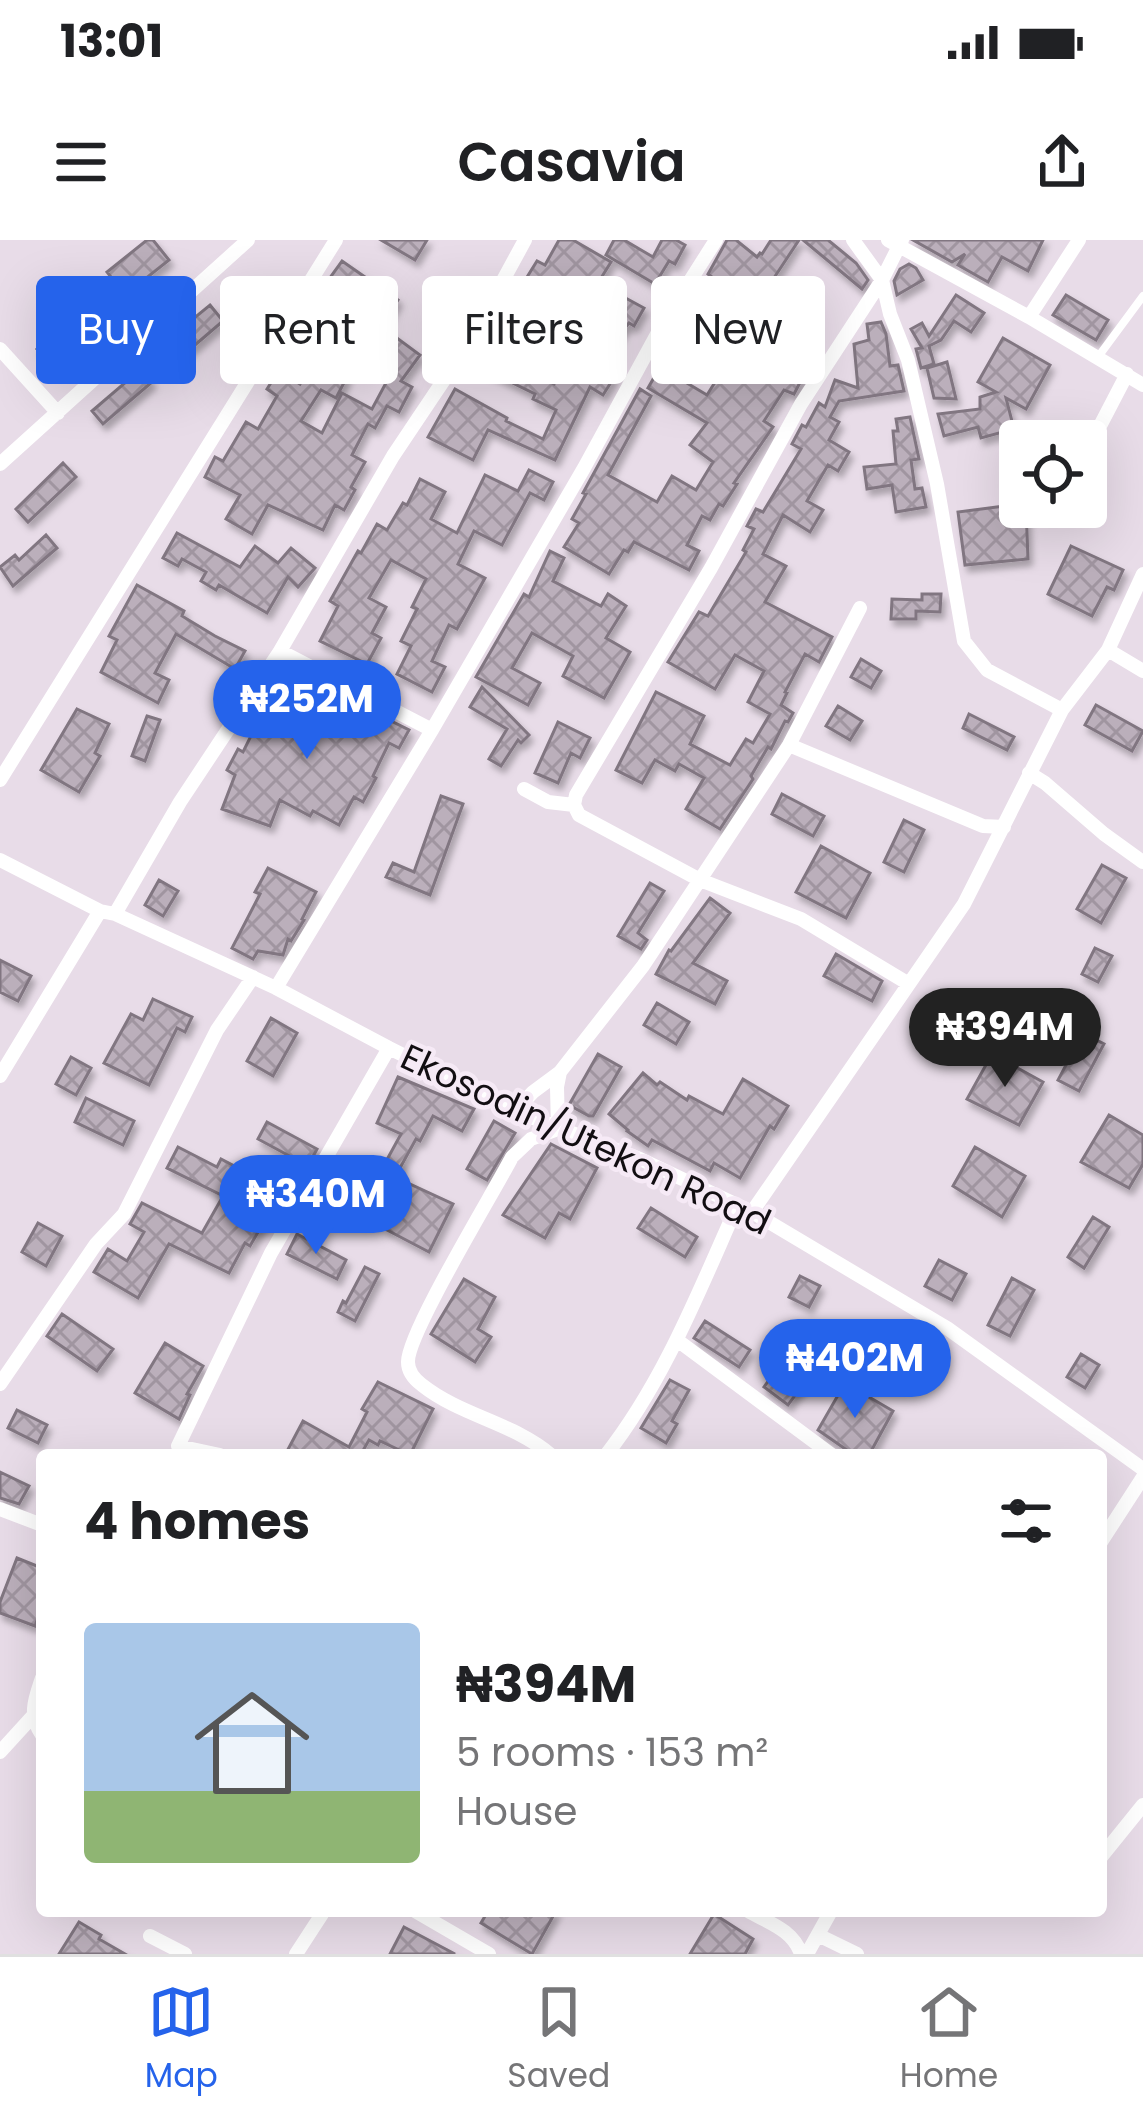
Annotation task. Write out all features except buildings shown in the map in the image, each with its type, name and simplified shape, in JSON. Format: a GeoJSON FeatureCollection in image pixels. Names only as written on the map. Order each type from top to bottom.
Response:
{"type":"FeatureCollection","features":[{"type":"Feature","properties":{"kind":"street"},"geometry":{"type":"LineString","coordinates":[[0,464],[248,240]]}},
{"type":"Feature","properties":{"kind":"street"},"geometry":{"type":"LineString","coordinates":[[0,780],[336,240]]}},
{"type":"Feature","properties":{"kind":"street"},"geometry":{"type":"LineString","coordinates":[[0,1076],[280,651],[393,456],[470,341],[526,240]]}},
{"type":"Feature","properties":{"kind":"street"},"geometry":{"type":"LineString","coordinates":[[276,988],[432,730],[662,325],[716,240]]}},
{"type":"Feature","properties":{"kind":"street"},"geometry":{"type":"LineString","coordinates":[[853,240],[882,280],[908,360],[937,484],[964,641],[987,670],[1062,710]]}},
{"type":"Feature","properties":{"kind":"street"},"geometry":{"type":"LineString","coordinates":[[1028,317],[1079,240]]}},
{"type":"Feature","properties":{"kind":"street"},"geometry":{"type":"LineString","coordinates":[[909,984],[801,919],[700,880],[579,815],[575,795],[711,568],[801,404],[882,280],[896,242],[1143,385]]}},
{"type":"Feature","properties":{"kind":"street"},"geometry":{"type":"LineString","coordinates":[[0,350],[58,413]]}},
{"type":"Feature","properties":{"kind":"street"},"geometry":{"type":"LineString","coordinates":[[1103,420],[1127,374]]}},
{"type":"Feature","properties":{"kind":"street"},"geometry":{"type":"LineString","coordinates":[[610,1449],[644,1401],[745,1209],[964,904],[1062,710],[1108,650],[1143,574]]}},
{"type":"Feature","properties":{"kind":"street"},"geometry":{"type":"LineString","coordinates":[[515,1111],[560,1072],[643,966],[789,745],[860,608]]}},
{"type":"Feature","properties":{"kind":"street"},"geometry":{"type":"LineString","coordinates":[[1108,650],[1143,670]]}},
{"type":"Feature","properties":{"kind":"street"},"geometry":{"type":"LineString","coordinates":[[280,651],[432,730]]}},
{"type":"Feature","properties":{"kind":"street"},"geometry":{"type":"LineString","coordinates":[[789,745],[983,826],[1004,827]]}},
{"type":"Feature","properties":{"kind":"street"},"geometry":{"type":"LineString","coordinates":[[1029,773],[1143,862]]}},
{"type":"Feature","properties":{"kind":"street"},"geometry":{"type":"LineString","coordinates":[[524,789],[548,802],[574,805]]}},
{"type":"Feature","properties":{"kind":"street","name":"Ekosodin/Utekon Road"},"geometry":{"type":"LineString","coordinates":[[0,860],[276,988],[515,1111],[640,1160],[745,1209],[947,1328],[1098,1449]]}},
{"type":"Feature","properties":{"kind":"street"},"geometry":{"type":"LineString","coordinates":[[0,1384],[84,1261],[124,1214],[217,1030],[253,977]]}},
{"type":"Feature","properties":{"kind":"street"},"geometry":{"type":"LineString","coordinates":[[192,1449],[178,1446],[272,1253],[389,1048]]}},
{"type":"Feature","properties":{"kind":"street"},"geometry":{"type":"LineString","coordinates":[[544,1449],[422,1385],[410,1372],[407,1358],[428,1310],[512,1157],[531,1139],[558,1129],[560,1072]]}},
{"type":"Feature","properties":{"kind":"street"},"geometry":{"type":"LineString","coordinates":[[677,1340],[824,1449]]}},
{"type":"Feature","properties":{"kind":"street","name":"Ekosodin/Utekon Road"},"geometry":{"type":"LineString","coordinates":[[1107,1456],[1141,1483]]}},
{"type":"Feature","properties":{"kind":"street"},"geometry":{"type":"LineString","coordinates":[[1107,1533],[1141,1483]]}},
{"type":"Feature","properties":{"kind":"street"},"geometry":{"type":"LineString","coordinates":[[0,1509],[36,1523]]}},
{"type":"Feature","properties":{"kind":"street"},"geometry":{"type":"LineString","coordinates":[[0,1752],[32,1717],[36,1701]]}},
{"type":"Feature","properties":{"kind":"street"},"geometry":{"type":"LineString","coordinates":[[32,1717],[36,1724]]}},
{"type":"Feature","properties":{"kind":"street"},"geometry":{"type":"LineString","coordinates":[[1107,1850],[1143,1805]]}},
{"type":"Feature","properties":{"kind":"street"},"geometry":{"type":"LineString","coordinates":[[296,1954],[320,1917]]}},
{"type":"Feature","properties":{"kind":"street"},"geometry":{"type":"LineString","coordinates":[[425,1917],[489,1954]]}},
{"type":"Feature","properties":{"kind":"street"},"geometry":{"type":"LineString","coordinates":[[759,1917],[789,1934],[804,1954],[827,1917]]}},
{"type":"Feature","properties":{"kind":"street"},"geometry":{"type":"LineString","coordinates":[[789,1934],[820,1931],[857,1954]]}},
{"type":"Feature","properties":{"kind":"street"},"geometry":{"type":"LineString","coordinates":[[151,1936],[185,1954]]}},
{"type":"Feature","properties":{"kind":"lane"},"geometry":{"type":"LineString","coordinates":[[1098,357],[1143,296]]}}]}
